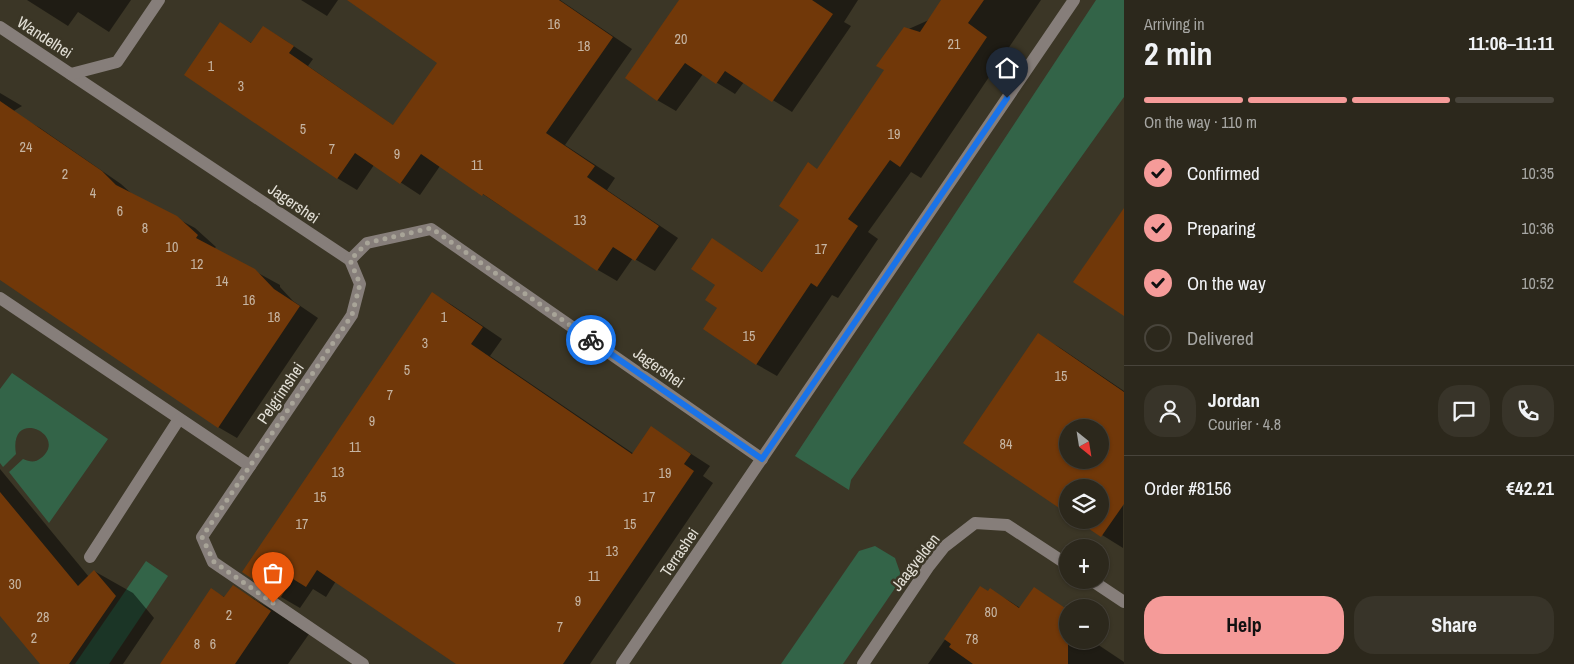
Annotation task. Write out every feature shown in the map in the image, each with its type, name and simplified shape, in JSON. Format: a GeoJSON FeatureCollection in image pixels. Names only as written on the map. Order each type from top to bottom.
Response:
{"type":"FeatureCollection","features":[{"type":"Feature","properties":{"kind":"street","name":"Wandelhei"},"geometry":{"type":"LineString","coordinates":[[0,27],[71,74],[117,62],[160,0]]}},
{"type":"Feature","properties":{"kind":"street"},"geometry":{"type":"LineString","coordinates":[[762,459],[1074,0]]}},
{"type":"Feature","properties":{"kind":"street","name":"Jagershei"},"geometry":{"type":"LineString","coordinates":[[71,74],[350,260],[367,243],[431,228],[762,459]]}},
{"type":"Feature","properties":{"kind":"street","name":"Pelgrimshei"},"geometry":{"type":"LineString","coordinates":[[350,260],[360,284],[352,315],[202,537],[214,562],[363,664]]}},
{"type":"Feature","properties":{"kind":"street"},"geometry":{"type":"LineString","coordinates":[[2,303],[250,466]]}},
{"type":"Feature","properties":{"kind":"street"},"geometry":{"type":"LineString","coordinates":[[90,557],[179,419]]}},
{"type":"Feature","properties":{"kind":"street","name":"Terrashei"},"geometry":{"type":"LineString","coordinates":[[622,664],[762,459]]}},
{"type":"Feature","properties":{"kind":"street","name":"Jaagvelden"},"geometry":{"type":"LineString","coordinates":[[863,664],[944,547],[975,523],[1007,525],[1059,559]]}},
{"type":"Feature","properties":{"kind":"street"},"geometry":{"type":"LineString","coordinates":[[1107,589],[1122,597]]}},
{"type":"Feature","properties":{"kind":"green space"},"geometry":{"type":"Polygon","coordinates":[[[1096,0],[1124,0],[1124,97],[851,480],[849,490],[795,456],[1096,0]]]}},
{"type":"Feature","properties":{"kind":"green space"},"geometry":{"type":"Polygon","coordinates":[[[12,373],[108,439],[49,523],[9,472],[23,459],[32,462],[41,458],[48,449],[48,441],[44,434],[36,429],[28,428],[21,431],[16,439],[16,454],[3,467],[0,463],[0,389],[12,373]]]}},
{"type":"Feature","properties":{"kind":"green space"},"geometry":{"type":"Polygon","coordinates":[[[875,546],[895,558],[902,578],[843,664],[781,664],[859,551],[875,546]]]}},
{"type":"Feature","properties":{"kind":"green space"},"geometry":{"type":"Polygon","coordinates":[[[146,561],[168,576],[109,664],[75,664],[146,561]]]}},
{"type":"Feature","properties":{"kind":"building"},"geometry":{"type":"Polygon","coordinates":[[[347,0],[559,0],[613,37],[546,133],[595,166],[587,177],[659,226],[635,261],[613,247],[597,271],[421,154],[400,184],[355,153],[337,179],[184,75],[220,22],[251,43],[263,26],[294,46],[289,53],[393,125],[437,63],[347,0]]]}},
{"type":"Feature","properties":{"kind":"building"},"geometry":{"type":"Polygon","coordinates":[[[679,0],[812,0],[833,14],[772,102],[725,71],[716,84],[685,63],[657,101],[625,78],[679,0]]]}},
{"type":"Feature","properties":{"kind":"building"},"geometry":{"type":"Polygon","coordinates":[[[941,0],[984,0],[968,23],[987,37],[900,167],[890,160],[848,219],[858,226],[817,287],[811,283],[756,365],[703,329],[717,308],[705,300],[715,285],[691,269],[712,238],[762,272],[799,220],[779,206],[808,162],[817,169],[884,70],[876,66],[904,27],[920,32],[941,0]]]}},
{"type":"Feature","properties":{"kind":"building"},"geometry":{"type":"Polygon","coordinates":[[[0,101],[102,171],[116,185],[177,216],[198,235],[196,238],[255,269],[274,289],[300,306],[218,428],[0,280],[0,101]]]}},
{"type":"Feature","properties":{"kind":"building"},"geometry":{"type":"Polygon","coordinates":[[[1124,208],[1124,316],[1073,282],[1124,208]]]}},
{"type":"Feature","properties":{"kind":"building"},"geometry":{"type":"Polygon","coordinates":[[[432,292],[483,327],[471,344],[632,454],[651,426],[691,454],[684,464],[694,471],[563,664],[456,664],[317,570],[306,587],[293,579],[280,598],[242,572],[432,292]]]}},
{"type":"Feature","properties":{"kind":"building"},"geometry":{"type":"Polygon","coordinates":[[[1038,333],[1124,392],[1124,504],[1109,526],[1109,479],[1059,479],[1059,508],[963,443],[1038,333]]]}},
{"type":"Feature","properties":{"kind":"building"},"geometry":{"type":"Polygon","coordinates":[[[0,492],[78,586],[94,570],[116,596],[69,664],[40,664],[0,616],[0,492]]]}},
{"type":"Feature","properties":{"kind":"building"},"geometry":{"type":"Polygon","coordinates":[[[1089,529],[1107,529],[1101,537],[1089,529]]]}},
{"type":"Feature","properties":{"kind":"building"},"geometry":{"type":"Polygon","coordinates":[[[233,585],[271,611],[235,664],[160,664],[211,588],[224,597],[233,585]]]}},
{"type":"Feature","properties":{"kind":"building"},"geometry":{"type":"Polygon","coordinates":[[[980,586],[988,591],[990,588],[1019,608],[1034,587],[1059,604],[1059,649],[1068,649],[1068,664],[973,664],[949,647],[951,644],[944,639],[980,586]]]}},
{"type":"Feature","properties":{"kind":"way so far"},"geometry":{"type":"LineString","coordinates":[[273,603],[214,562],[202,537],[352,315],[360,284],[350,260],[367,243],[431,228],[591,340]]}},
{"type":"Feature","properties":{"kind":"route"},"geometry":{"type":"LineString","coordinates":[[591,340],[762,459],[1007,98]]}}]}
